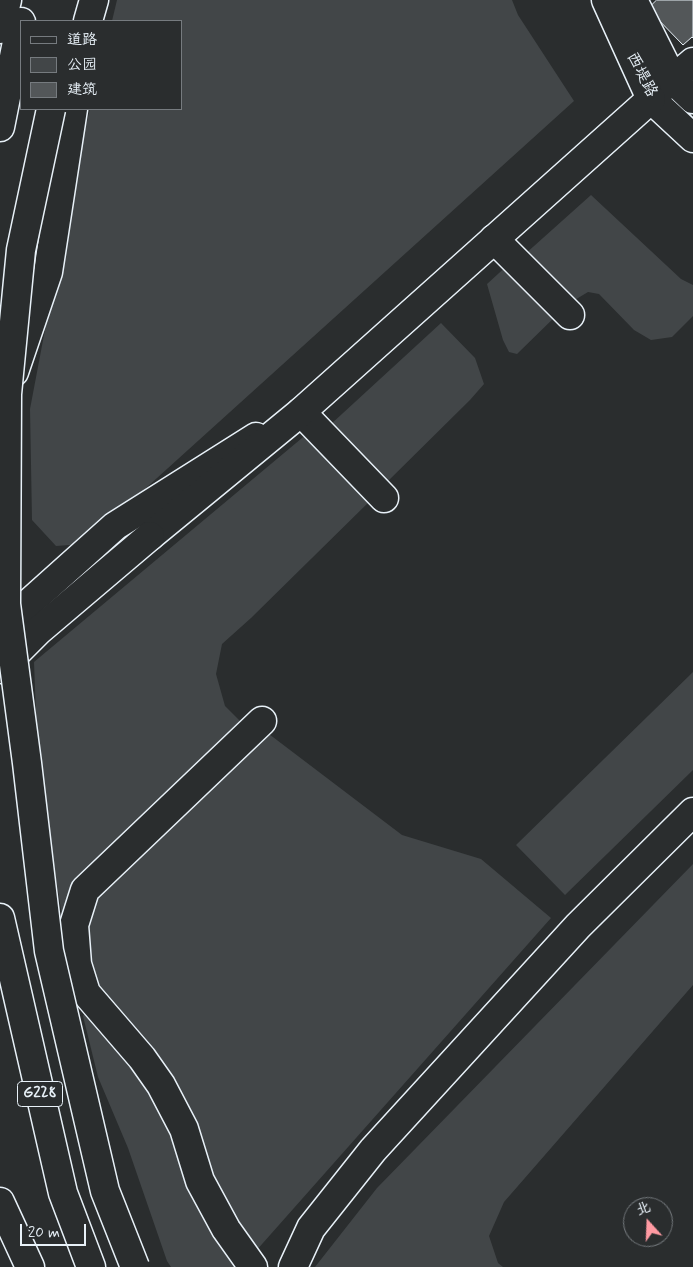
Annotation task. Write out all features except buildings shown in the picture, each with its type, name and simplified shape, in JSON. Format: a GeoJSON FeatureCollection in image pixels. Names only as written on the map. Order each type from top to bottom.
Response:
{"type":"FeatureCollection","features":[{"type":"Feature","properties":{"kind":"main road"},"geometry":{"type":"LineString","coordinates":[[0,29],[7,0]]}},
{"type":"Feature","properties":{"kind":"main road"},"geometry":{"type":"LineString","coordinates":[[22,20],[27,0]]}},
{"type":"Feature","properties":{"kind":"main road"},"geometry":{"type":"LineString","coordinates":[[69,20],[74,0]]}},
{"type":"Feature","properties":{"kind":"main road"},"geometry":{"type":"LineString","coordinates":[[88,20],[94,0]]}},
{"type":"Feature","properties":{"kind":"main road","name":"西堤路"},"geometry":{"type":"LineString","coordinates":[[606,0],[651,99],[693,138]]}},
{"type":"Feature","properties":{"kind":"main road","name":"西堤路"},"geometry":{"type":"LineString","coordinates":[[633,0],[672,80],[693,98]]}},
{"type":"Feature","properties":{"kind":"main road"},"geometry":{"type":"LineString","coordinates":[[0,127],[20,27]]}},
{"type":"Feature","properties":{"kind":"main road"},"geometry":{"type":"LineString","coordinates":[[0,669],[38,630],[305,408],[693,62]]}},
{"type":"Feature","properties":{"kind":"main road","name":"G228"},"geometry":{"type":"LineString","coordinates":[[51,110],[21,250],[7,394],[6,604],[49,950],[105,1191],[135,1267]]}},
{"type":"Feature","properties":{"kind":"main road"},"geometry":{"type":"LineString","coordinates":[[7,394],[48,272],[72,110]]}},
{"type":"Feature","properties":{"kind":"main road"},"geometry":{"type":"LineString","coordinates":[[494,239],[570,315]]}},
{"type":"Feature","properties":{"kind":"main road"},"geometry":{"type":"LineString","coordinates":[[305,408],[384,498]]}},
{"type":"Feature","properties":{"kind":"main road"},"geometry":{"type":"LineString","coordinates":[[0,629],[115,526],[305,408]]}},
{"type":"Feature","properties":{"kind":"main road"},"geometry":{"type":"LineString","coordinates":[[253,1267],[226,1229],[200,1181],[184,1129],[161,1085],[142,1058],[86,993],[76,964],[74,925],[84,890],[262,721]]}},
{"type":"Feature","properties":{"kind":"main road"},"geometry":{"type":"LineString","coordinates":[[293,1267],[311,1228],[373,1150],[578,926],[693,812]]}},
{"type":"Feature","properties":{"kind":"main road","name":"G228"},"geometry":{"type":"LineString","coordinates":[[0,918],[64,1193],[91,1267]]}},
{"type":"Feature","properties":{"kind":"main road"},"geometry":{"type":"LineString","coordinates":[[0,1202],[30,1267]]}},
{"type":"Feature","properties":{"kind":"green space"},"geometry":{"type":"Polygon","coordinates":[[[117,0],[512,0],[518,15],[574,101],[84,544],[56,546],[32,520],[30,409],[76,166],[90,110],[182,110],[182,20],[112,20],[117,0]]]}},
{"type":"Feature","properties":{"kind":"green space"},"geometry":{"type":"Polygon","coordinates":[[[591,195],[681,279],[693,285],[693,316],[672,337],[651,340],[634,330],[599,294],[588,292],[568,304],[524,255],[591,195]]]}},
{"type":"Feature","properties":{"kind":"green space"},"geometry":{"type":"Polygon","coordinates":[[[510,263],[561,311],[517,354],[509,352],[503,340],[487,284],[510,263]]]}},
{"type":"Feature","properties":{"kind":"green space"},"geometry":{"type":"Polygon","coordinates":[[[441,323],[475,358],[484,384],[384,485],[330,425],[441,323]]]}},
{"type":"Feature","properties":{"kind":"green space"},"geometry":{"type":"Polygon","coordinates":[[[308,433],[373,498],[222,644],[216,674],[225,706],[245,726],[63,922],[38,767],[34,662],[308,433]]]}},
{"type":"Feature","properties":{"kind":"green space"},"geometry":{"type":"Polygon","coordinates":[[[693,672],[693,770],[565,895],[516,845],[693,672]]]}},
{"type":"Feature","properties":{"kind":"green space"},"geometry":{"type":"Polygon","coordinates":[[[265,731],[402,835],[481,859],[551,918],[255,1252],[207,1174],[184,1096],[131,1027],[92,981],[83,951],[94,895],[265,731]]]}},
{"type":"Feature","properties":{"kind":"green space"},"geometry":{"type":"Polygon","coordinates":[[[693,864],[693,985],[504,1202],[489,1236],[498,1263],[503,1267],[315,1267],[377,1188],[693,864]]]}},
{"type":"Feature","properties":{"kind":"green space"},"geometry":{"type":"Polygon","coordinates":[[[90,1006],[155,1088],[242,1267],[171,1267],[167,1261],[128,1148],[98,1077],[83,1016],[90,1006]]]}}]}
